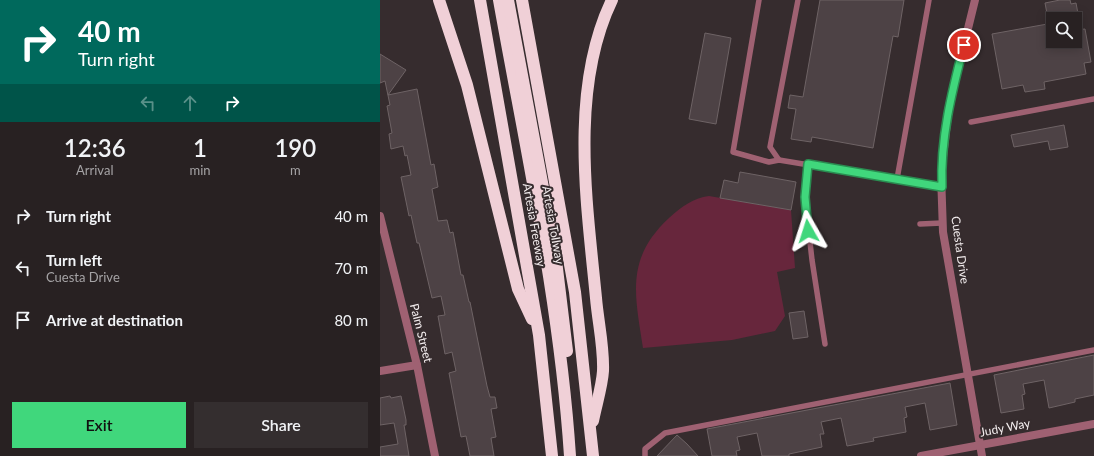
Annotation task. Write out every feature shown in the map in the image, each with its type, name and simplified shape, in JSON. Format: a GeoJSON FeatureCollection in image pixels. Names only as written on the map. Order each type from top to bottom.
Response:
{"type":"FeatureCollection","features":[{"type":"Feature","properties":{"kind":"highway"},"geometry":{"type":"LineString","coordinates":[[439,0],[467,85],[518,289],[539,335]]}},
{"type":"Feature","properties":{"kind":"highway","name":"Artesia Freeway"},"geometry":{"type":"LineString","coordinates":[[480,0],[539,335],[552,456]]}},
{"type":"Feature","properties":{"kind":"highway","name":"Artesia Tollway"},"geometry":{"type":"LineString","coordinates":[[499,0],[548,275],[566,403],[570,456]]}},
{"type":"Feature","properties":{"kind":"highway","name":"Artesia Tollway"},"geometry":{"type":"LineString","coordinates":[[508,0],[555,252],[575,409],[578,456]]}},
{"type":"Feature","properties":{"kind":"highway"},"geometry":{"type":"LineString","coordinates":[[522,0],[575,292],[593,456]]}},
{"type":"Feature","properties":{"kind":"highway"},"geometry":{"type":"LineString","coordinates":[[591,434],[603,371],[585,154],[586,110],[593,58],[605,16],[612,0]]}},
{"type":"Feature","properties":{"kind":"street","name":"Cuesta Drive"},"geometry":{"type":"LineString","coordinates":[[975,0],[949,106],[941,174],[942,223],[982,456]]}},
{"type":"Feature","properties":{"kind":"street","name":"Palm Street"},"geometry":{"type":"LineString","coordinates":[[380,216],[382,240],[417,364],[434,456]]}},
{"type":"Feature","properties":{"kind":"street"},"geometry":{"type":"LineString","coordinates":[[380,371],[417,364]]}},
{"type":"Feature","properties":{"kind":"street","name":"Judy Way"},"geometry":{"type":"LineString","coordinates":[[921,456],[1094,424]]}},
{"type":"Feature","properties":{"kind":"lane"},"geometry":{"type":"LineString","coordinates":[[759,0],[733,152],[769,162],[779,160],[808,164],[942,187]]}},
{"type":"Feature","properties":{"kind":"lane"},"geometry":{"type":"LineString","coordinates":[[779,160],[770,147],[798,0]]}},
{"type":"Feature","properties":{"kind":"lane"},"geometry":{"type":"LineString","coordinates":[[897,179],[929,0]]}},
{"type":"Feature","properties":{"kind":"lane"},"geometry":{"type":"LineString","coordinates":[[971,122],[1094,99]]}},
{"type":"Feature","properties":{"kind":"lane"},"geometry":{"type":"LineString","coordinates":[[808,164],[805,197],[808,231],[825,344]]}},
{"type":"Feature","properties":{"kind":"lane"},"geometry":{"type":"LineString","coordinates":[[920,224],[942,223]]}},
{"type":"Feature","properties":{"kind":"lane"},"geometry":{"type":"LineString","coordinates":[[645,456],[645,449],[665,433],[1094,350]]}},
{"type":"Feature","properties":{"kind":"shaded area"},"geometry":{"type":"Polygon","coordinates":[[[709,196],[791,210],[795,268],[777,272],[785,316],[775,331],[732,340],[643,348],[636,294],[636,278],[639,263],[645,248],[655,233],[678,210],[692,201],[709,196]]]}},
{"type":"Feature","properties":{"kind":"building"},"geometry":{"type":"Polygon","coordinates":[[[820,0],[904,0],[898,37],[893,36],[873,148],[812,137],[811,142],[791,139],[796,109],[788,108],[790,95],[803,97],[820,0]]]}},
{"type":"Feature","properties":{"kind":"building"},"geometry":{"type":"Polygon","coordinates":[[[1070,0],[1071,4],[1076,3],[1078,12],[1047,12],[1045,3],[1070,0]]]}},
{"type":"Feature","properties":{"kind":"building"},"geometry":{"type":"Polygon","coordinates":[[[1046,24],[1046,48],[1082,48],[1082,29],[1085,29],[1091,62],[1084,63],[1086,74],[1044,82],[1045,89],[1025,92],[1023,85],[1002,89],[992,34],[1046,24]]]}},
{"type":"Feature","properties":{"kind":"building"},"geometry":{"type":"Polygon","coordinates":[[[705,33],[731,38],[716,124],[689,119],[705,33]]]}},
{"type":"Feature","properties":{"kind":"building"},"geometry":{"type":"Polygon","coordinates":[[[380,54],[406,70],[388,95],[417,89],[431,165],[434,164],[438,187],[432,189],[438,221],[447,220],[450,233],[453,232],[461,275],[463,275],[470,302],[487,386],[490,397],[495,397],[497,408],[491,409],[496,437],[491,438],[494,456],[470,456],[466,436],[461,437],[449,373],[456,371],[452,352],[445,354],[438,316],[445,315],[441,296],[432,298],[419,243],[417,243],[411,215],[409,216],[401,177],[411,175],[407,155],[405,156],[403,146],[391,149],[389,134],[392,133],[387,106],[390,105],[385,81],[380,83],[380,54]]]}},
{"type":"Feature","properties":{"kind":"building"},"geometry":{"type":"Polygon","coordinates":[[[1064,125],[1068,147],[1050,150],[1048,141],[1014,147],[1011,135],[1064,125]]]}},
{"type":"Feature","properties":{"kind":"building"},"geometry":{"type":"Polygon","coordinates":[[[740,172],[796,182],[791,210],[720,198],[724,180],[738,183],[740,172]]]}},
{"type":"Feature","properties":{"kind":"building"},"geometry":{"type":"Polygon","coordinates":[[[804,311],[808,337],[793,339],[789,313],[804,311]]]}},
{"type":"Feature","properties":{"kind":"building"},"geometry":{"type":"Polygon","coordinates":[[[1094,355],[1094,395],[1075,399],[1075,402],[1049,408],[1044,380],[1023,384],[1025,394],[1022,395],[1024,409],[1001,413],[994,375],[1094,355]]]}},
{"type":"Feature","properties":{"kind":"building"},"geometry":{"type":"Polygon","coordinates":[[[950,383],[957,425],[930,430],[925,403],[905,407],[907,417],[904,418],[906,432],[873,438],[874,441],[847,446],[841,418],[821,422],[824,434],[820,434],[822,447],[789,454],[789,456],[762,456],[757,433],[737,437],[740,450],[736,451],[737,456],[712,456],[707,429],[950,383]]]}},
{"type":"Feature","properties":{"kind":"building"},"geometry":{"type":"Polygon","coordinates":[[[390,396],[391,398],[401,396],[406,420],[406,425],[404,425],[409,456],[380,456],[380,447],[398,444],[394,423],[380,425],[380,398],[390,396]]]}},
{"type":"Feature","properties":{"kind":"building"},"geometry":{"type":"Polygon","coordinates":[[[677,435],[687,444],[698,456],[657,456],[677,435]]]}},
{"type":"Feature","properties":{"kind":"route"},"geometry":{"type":"LineString","coordinates":[[808,231],[805,197],[808,164],[942,187],[941,174],[949,106],[964,45]]}}]}
